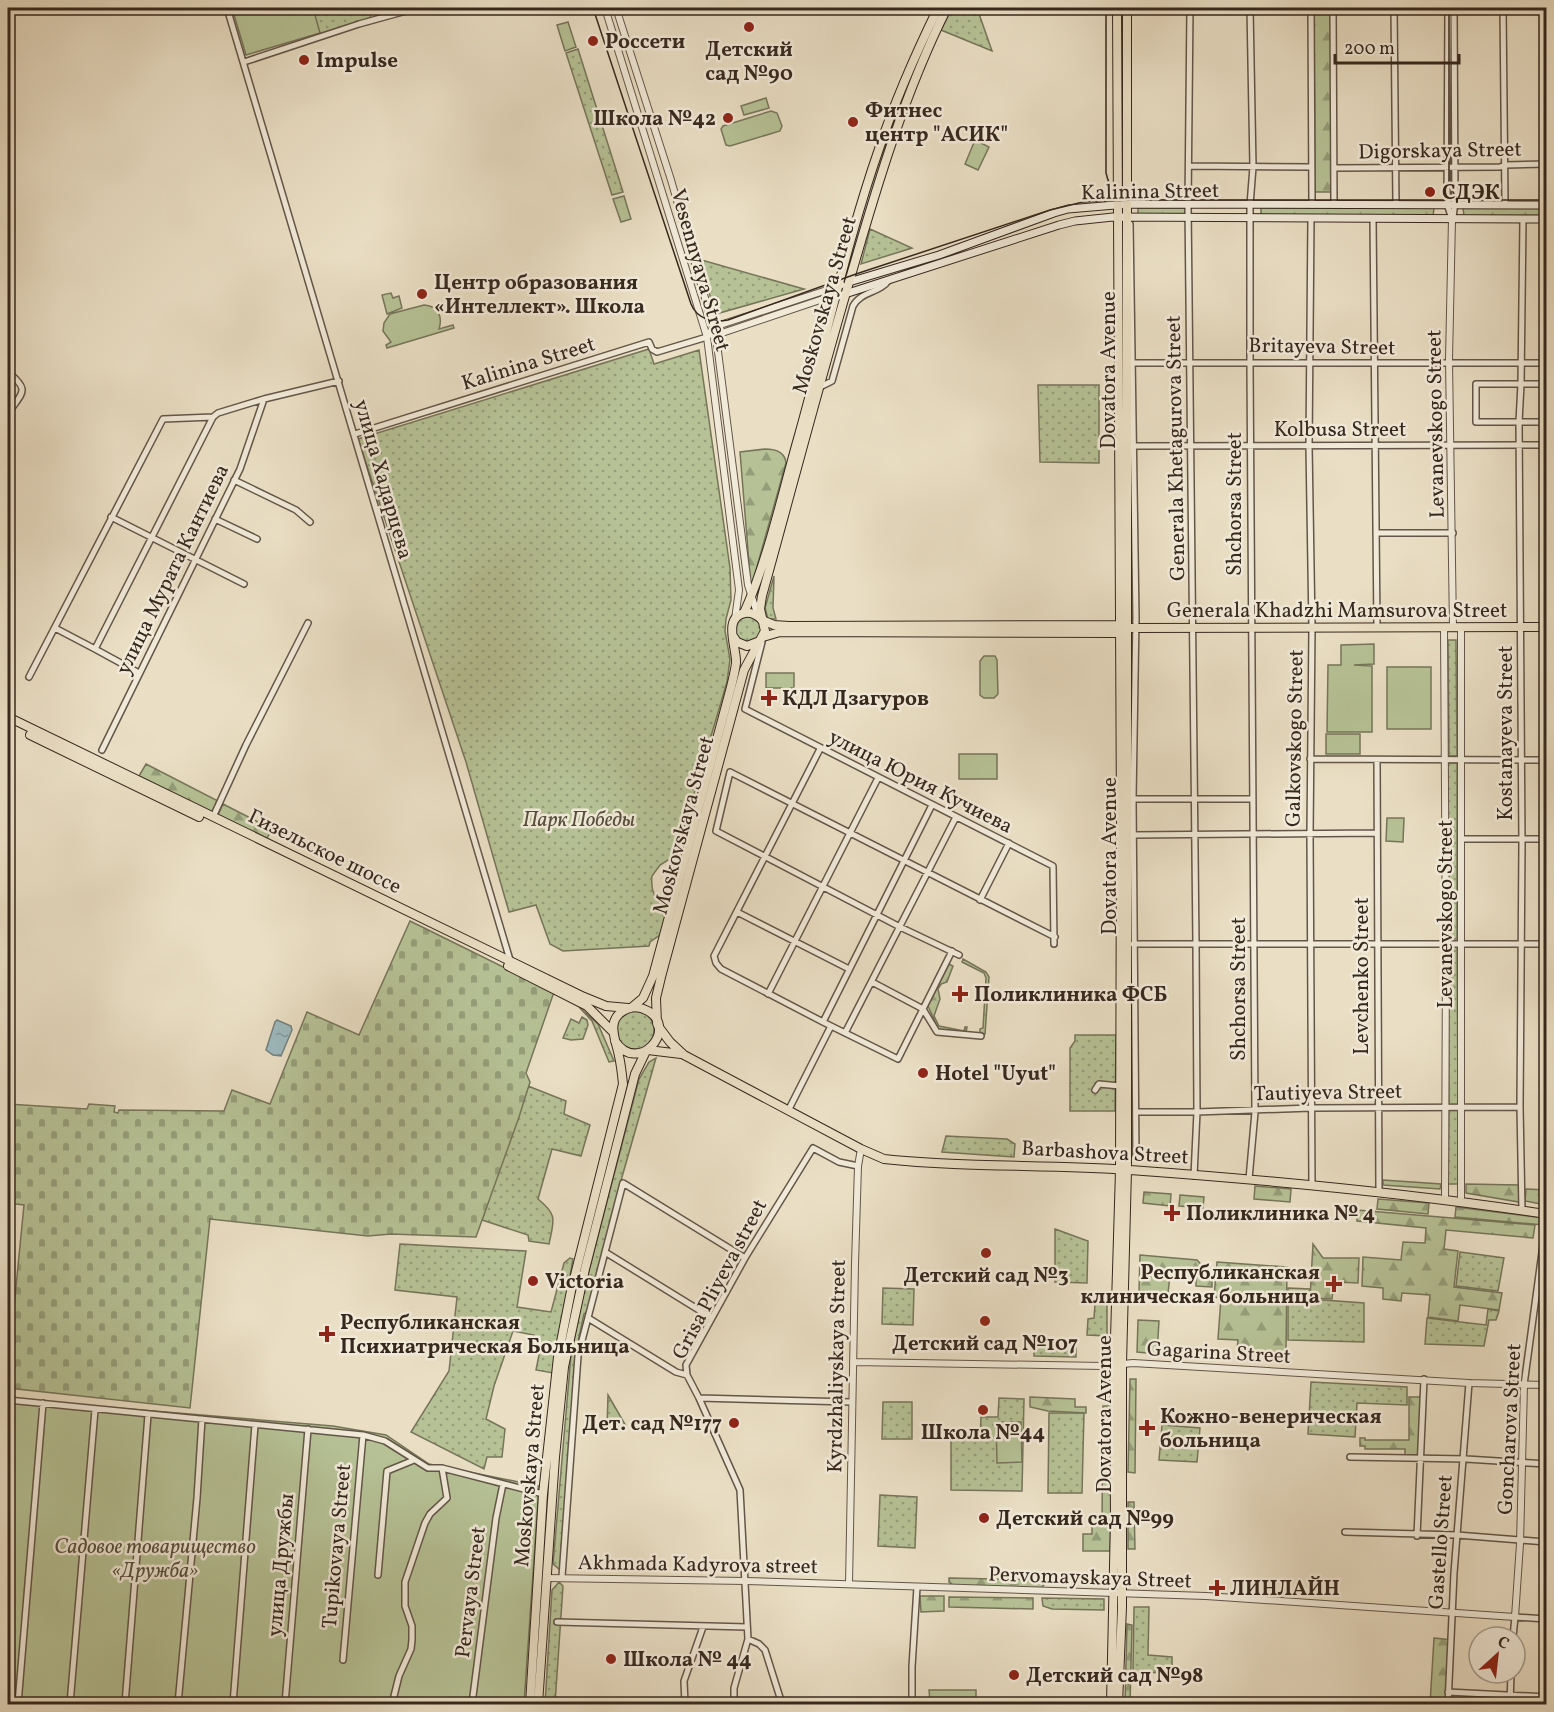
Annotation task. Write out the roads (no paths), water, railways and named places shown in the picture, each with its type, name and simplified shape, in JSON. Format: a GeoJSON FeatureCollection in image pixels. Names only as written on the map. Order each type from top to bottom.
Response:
{"type":"FeatureCollection","features":[{"type":"Feature","properties":{"kind":"main road","name":"Moskovskaya Street"},"geometry":{"type":"LineString","coordinates":[[658,1024],[658,990],[704,815],[744,670],[761,639],[764,626],[760,618],[762,596],[820,387],[841,295],[839,285],[879,148],[910,67],[938,8]]}},
{"type":"Feature","properties":{"kind":"main road","name":"Moskovskaya Street"},"geometry":{"type":"LineString","coordinates":[[744,613],[751,598],[841,295],[849,282],[894,133],[918,70],[947,8]]}},
{"type":"Feature","properties":{"kind":"main road","name":"Dovatora Avenue"},"geometry":{"type":"LineString","coordinates":[[1117,8],[1124,218],[1125,628],[1123,1170],[1118,1365],[1118,1704]]}},
{"type":"Feature","properties":{"kind":"main road","name":"Dovatora Avenue"},"geometry":{"type":"LineString","coordinates":[[1122,205],[1126,8]]}},
{"type":"Feature","properties":{"kind":"main road","name":"Kalinina Street"},"geometry":{"type":"LineString","coordinates":[[849,282],[939,255],[1068,209],[1122,205],[1546,204]]}},
{"type":"Feature","properties":{"kind":"main road","name":"Kalinina Street"},"geometry":{"type":"LineString","coordinates":[[841,295],[869,289],[889,280],[1075,221],[1124,218],[1546,219]]}},
{"type":"Feature","properties":{"kind":"main road"},"geometry":{"type":"LineString","coordinates":[[735,619],[744,613],[754,614],[760,618]]}},
{"type":"Feature","properties":{"kind":"main road","name":"Generala Khadzhi Mamsurova Street"},"geometry":{"type":"LineString","coordinates":[[760,618],[774,625],[789,626],[1038,629]]}},
{"type":"Feature","properties":{"kind":"main road","name":"Moskovskaya Street"},"geometry":{"type":"LineString","coordinates":[[630,1008],[643,998],[653,976],[735,668],[731,627],[735,619]]}},
{"type":"Feature","properties":{"kind":"main road","name":"Generala Khadzhi Mamsurova Street"},"geometry":{"type":"LineString","coordinates":[[761,639],[780,632],[1546,627]]}},
{"type":"Feature","properties":{"kind":"main road","name":"Dovatora Avenue"},"geometry":{"type":"LineString","coordinates":[[1123,1170],[1120,1086],[1125,628]]}},
{"type":"Feature","properties":{"kind":"main road"},"geometry":{"type":"LineString","coordinates":[[733,636],[737,642],[747,646],[761,639]]}},
{"type":"Feature","properties":{"kind":"main road","name":"Гизельское шоссе"},"geometry":{"type":"LineString","coordinates":[[8,717],[213,817],[580,1002],[594,1012],[614,1036]]}},
{"type":"Feature","properties":{"kind":"main road","name":"Гизельское шоссе"},"geometry":{"type":"LineString","coordinates":[[8,723],[181,809],[601,1004],[630,1008]]}},
{"type":"Feature","properties":{"kind":"main road"},"geometry":{"type":"LineString","coordinates":[[630,1008],[645,1009],[651,1013],[658,1024],[656,1041],[647,1050],[630,1053],[621,1048],[614,1036],[613,1026],[618,1016],[630,1008]]}},
{"type":"Feature","properties":{"kind":"main road","name":"Barbashova Street"},"geometry":{"type":"LineString","coordinates":[[658,1024],[670,1042],[684,1054],[788,1111],[884,1159],[1123,1170],[1249,1179],[1461,1201],[1546,1214]]}},
{"type":"Feature","properties":{"kind":"main road","name":"Moskovskaya Street"},"geometry":{"type":"LineString","coordinates":[[530,1704],[543,1494],[558,1358],[571,1291],[621,1092],[622,1071],[614,1036]]}},
{"type":"Feature","properties":{"kind":"main road","name":"Moskovskaya Street"},"geometry":{"type":"LineString","coordinates":[[538,1704],[559,1406],[568,1348],[585,1269],[634,1078],[647,1050]]}},
{"type":"Feature","properties":{"kind":"main road","name":"Barbashova Street"},"geometry":{"type":"LineString","coordinates":[[647,1050],[684,1054]]}},
{"type":"Feature","properties":{"kind":"main road","name":"Dovatora Avenue"},"geometry":{"type":"LineString","coordinates":[[1111,1704],[1118,1594]]}},
{"type":"Feature","properties":{"kind":"street","name":"улица Хадарцева"},"geometry":{"type":"LineString","coordinates":[[227,8],[510,960]]}},
{"type":"Feature","properties":{"kind":"street"},"geometry":{"type":"LineString","coordinates":[[244,62],[368,21],[417,8]]}},
{"type":"Feature","properties":{"kind":"street","name":"Vesennyaya Street"},"geometry":{"type":"LineString","coordinates":[[605,8],[707,337],[739,590],[735,619]]}},
{"type":"Feature","properties":{"kind":"street","name":"Vesennyaya Street"},"geometry":{"type":"LineString","coordinates":[[616,8],[671,180],[714,327],[747,585],[760,618]]}},
{"type":"Feature","properties":{"kind":"street","name":"Generala Khetagurova Street"},"geometry":{"type":"LineString","coordinates":[[1190,8],[1188,218],[1197,1112],[1194,1176]]}},
{"type":"Feature","properties":{"kind":"street","name":"Shchorsa Street"},"geometry":{"type":"LineString","coordinates":[[1249,1179],[1255,1110],[1250,445],[1250,205],[1253,167],[1250,8]]}},
{"type":"Feature","properties":{"kind":"street"},"geometry":{"type":"LineString","coordinates":[[1311,8],[1311,205]]}},
{"type":"Feature","properties":{"kind":"street"},"geometry":{"type":"LineString","coordinates":[[1333,8],[1334,205]]}},
{"type":"Feature","properties":{"kind":"street"},"geometry":{"type":"LineString","coordinates":[[1394,8],[1396,205]]}},
{"type":"Feature","properties":{"kind":"street","name":"Levanevskogo Street"},"geometry":{"type":"LineString","coordinates":[[1444,1199],[1446,944],[1444,760],[1452,628],[1453,533],[1449,364],[1452,219],[1455,205],[1451,167],[1448,8]]}},
{"type":"Feature","properties":{"kind":"street","name":"Levanevskogo Street"},"geometry":{"type":"LineString","coordinates":[[1452,219],[1447,204],[1451,167],[1454,8]]}},
{"type":"Feature","properties":{"kind":"street"},"geometry":{"type":"LineString","coordinates":[[1503,8],[1505,203]]}},
{"type":"Feature","properties":{"kind":"street","name":"Digorskaya Street"},"geometry":{"type":"LineString","coordinates":[[1335,168],[1500,167],[1546,164]]}},
{"type":"Feature","properties":{"kind":"street"},"geometry":{"type":"LineString","coordinates":[[1190,166],[1311,167]]}},
{"type":"Feature","properties":{"kind":"street"},"geometry":{"type":"LineString","coordinates":[[1124,218],[1131,225],[1133,363],[1133,446],[1125,628]]}},
{"type":"Feature","properties":{"kind":"street","name":"Galkovskogo Street"},"geometry":{"type":"LineString","coordinates":[[1311,218],[1309,446],[1312,627],[1310,759],[1312,1186]]}},
{"type":"Feature","properties":{"kind":"street"},"geometry":{"type":"LineString","coordinates":[[1373,218],[1377,628]]}},
{"type":"Feature","properties":{"kind":"street","name":"Kostanayeva Street"},"geometry":{"type":"LineString","coordinates":[[1522,1211],[1519,422],[1523,219]]}},
{"type":"Feature","properties":{"kind":"street","name":"Kalinina Street"},"geometry":{"type":"LineString","coordinates":[[714,327],[849,282]]}},
{"type":"Feature","properties":{"kind":"street"},"geometry":{"type":"LineString","coordinates":[[820,387],[832,381],[853,306],[856,299],[869,289]]}},
{"type":"Feature","properties":{"kind":"street","name":"Kalinina Street"},"geometry":{"type":"LineString","coordinates":[[355,434],[649,342],[652,349],[657,352],[716,336],[841,295]]}},
{"type":"Feature","properties":{"kind":"street"},"geometry":{"type":"LineString","coordinates":[[707,337],[714,327]]}},
{"type":"Feature","properties":{"kind":"street","name":"Britayeva Street"},"geometry":{"type":"LineString","coordinates":[[1133,363],[1546,363]]}},
{"type":"Feature","properties":{"kind":"street"},"geometry":{"type":"LineString","coordinates":[[8,372],[21,383],[23,388],[8,414]]}},
{"type":"Feature","properties":{"kind":"street"},"geometry":{"type":"LineString","coordinates":[[95,649],[213,417],[264,399],[339,381]]}},
{"type":"Feature","properties":{"kind":"street"},"geometry":{"type":"LineString","coordinates":[[1546,384],[1476,384],[1476,422],[1546,422]]}},
{"type":"Feature","properties":{"kind":"street","name":"улица Мурата Кантиева"},"geometry":{"type":"LineString","coordinates":[[102,750],[234,480],[264,399]]}},
{"type":"Feature","properties":{"kind":"street"},"geometry":{"type":"LineString","coordinates":[[29,677],[163,419],[213,417]]}},
{"type":"Feature","properties":{"kind":"street","name":"Kolbusa Street"},"geometry":{"type":"LineString","coordinates":[[1133,446],[1546,445]]}},
{"type":"Feature","properties":{"kind":"street"},"geometry":{"type":"LineString","coordinates":[[234,480],[296,510],[310,522]]}},
{"type":"Feature","properties":{"kind":"street"},"geometry":{"type":"LineString","coordinates":[[111,517],[244,584]]}},
{"type":"Feature","properties":{"kind":"street"},"geometry":{"type":"LineString","coordinates":[[215,519],[257,539]]}},
{"type":"Feature","properties":{"kind":"street"},"geometry":{"type":"LineString","coordinates":[[1376,532],[1453,533]]}},
{"type":"Feature","properties":{"kind":"street"},"geometry":{"type":"LineString","coordinates":[[213,817],[246,745],[308,623]]}},
{"type":"Feature","properties":{"kind":"street"},"geometry":{"type":"LineString","coordinates":[[55,628],[139,673]]}},
{"type":"Feature","properties":{"kind":"street","name":"Dovatora Avenue"},"geometry":{"type":"LineString","coordinates":[[1125,628],[1133,799],[1136,1155]]}},
{"type":"Feature","properties":{"kind":"street","name":"Levanevskogo Street"},"geometry":{"type":"LineString","coordinates":[[1452,628],[1462,760],[1461,1201]]}},
{"type":"Feature","properties":{"kind":"street","name":"улица Юрия Кучиева"},"geometry":{"type":"LineString","coordinates":[[761,639],[745,709],[1053,866],[1055,937]]}},
{"type":"Feature","properties":{"kind":"street"},"geometry":{"type":"LineString","coordinates":[[820,749],[714,959],[721,969],[898,1059],[952,951]]}},
{"type":"Feature","properties":{"kind":"street"},"geometry":{"type":"LineString","coordinates":[[1310,759],[1546,760]]}},
{"type":"Feature","properties":{"kind":"street","name":"Levchenko Street"},"geometry":{"type":"LineString","coordinates":[[1377,760],[1379,1192]]}},
{"type":"Feature","properties":{"kind":"street"},"geometry":{"type":"LineString","coordinates":[[959,955],[900,927],[716,831],[730,772],[1055,937],[1054,944]]}},
{"type":"Feature","properties":{"kind":"street"},"geometry":{"type":"LineString","coordinates":[[768,994],[878,778]]}},
{"type":"Feature","properties":{"kind":"street"},"geometry":{"type":"LineString","coordinates":[[1133,799],[1253,799]]}},
{"type":"Feature","properties":{"kind":"street"},"geometry":{"type":"LineString","coordinates":[[823,1022],[932,805]]}},
{"type":"Feature","properties":{"kind":"street"},"geometry":{"type":"LineString","coordinates":[[845,1033],[956,817]]}},
{"type":"Feature","properties":{"kind":"street"},"geometry":{"type":"LineString","coordinates":[[1133,835],[1377,833]]}},
{"type":"Feature","properties":{"kind":"street"},"geometry":{"type":"LineString","coordinates":[[1462,838],[1546,839]]}},
{"type":"Feature","properties":{"kind":"street"},"geometry":{"type":"LineString","coordinates":[[981,900],[1009,843]]}},
{"type":"Feature","properties":{"kind":"street"},"geometry":{"type":"LineString","coordinates":[[737,912],[849,969]]}},
{"type":"Feature","properties":{"kind":"street"},"geometry":{"type":"LineString","coordinates":[[1133,944],[1546,944]]}},
{"type":"Feature","properties":{"kind":"street"},"geometry":{"type":"LineString","coordinates":[[872,982],[923,1009],[937,1032],[981,1036]]}},
{"type":"Feature","properties":{"kind":"street"},"geometry":{"type":"LineString","coordinates":[[788,1111],[831,1026]]}},
{"type":"Feature","properties":{"kind":"street"},"geometry":{"type":"LineString","coordinates":[[1095,1090],[1099,1084],[1120,1086]]}},
{"type":"Feature","properties":{"kind":"street","name":"Tautiyeva Street"},"geometry":{"type":"LineString","coordinates":[[1137,1112],[1378,1107],[1520,1107]]}},
{"type":"Feature","properties":{"kind":"street","name":"Grisa Pliyeva street"},"geometry":{"type":"LineString","coordinates":[[748,1639],[740,1490],[687,1375],[686,1365],[745,1258],[813,1148],[839,1162],[858,1166]]}},
{"type":"Feature","properties":{"kind":"street","name":"Kyrdzhaliyskaya Street"},"geometry":{"type":"LineString","coordinates":[[849,1584],[851,1402],[858,1166],[861,1149]]}},
{"type":"Feature","properties":{"kind":"street"},"geometry":{"type":"LineString","coordinates":[[562,1577],[578,1356],[623,1183],[745,1258]]}},
{"type":"Feature","properties":{"kind":"street","name":"Goncharova Street"},"geometry":{"type":"LineString","coordinates":[[1514,1625],[1520,1540],[1524,1385],[1546,1223]]}},
{"type":"Feature","properties":{"kind":"street"},"geometry":{"type":"LineString","coordinates":[[605,1252],[712,1318]]}},
{"type":"Feature","properties":{"kind":"street"},"geometry":{"type":"LineString","coordinates":[[588,1318],[676,1372],[687,1375]]}},
{"type":"Feature","properties":{"kind":"street","name":"Gagarina Street"},"geometry":{"type":"LineString","coordinates":[[853,1362],[1118,1365],[1133,1363],[1469,1383],[1546,1385]]}},
{"type":"Feature","properties":{"kind":"street"},"geometry":{"type":"LineString","coordinates":[[1417,1536],[1424,1379]]}},
{"type":"Feature","properties":{"kind":"street","name":"Gastello Street"},"geometry":{"type":"LineString","coordinates":[[1448,1704],[1462,1458],[1469,1383]]}},
{"type":"Feature","properties":{"kind":"street"},"geometry":{"type":"LineString","coordinates":[[699,1398],[851,1402]]}},
{"type":"Feature","properties":{"kind":"street"},"geometry":{"type":"LineString","coordinates":[[8,1400],[363,1435],[386,1441],[428,1468],[442,1468],[543,1494]]}},
{"type":"Feature","properties":{"kind":"street"},"geometry":{"type":"LineString","coordinates":[[18,1704],[44,1403]]}},
{"type":"Feature","properties":{"kind":"street"},"geometry":{"type":"LineString","coordinates":[[70,1704],[95,1410]]}},
{"type":"Feature","properties":{"kind":"street"},"geometry":{"type":"LineString","coordinates":[[124,1704],[148,1415]]}},
{"type":"Feature","properties":{"kind":"street"},"geometry":{"type":"LineString","coordinates":[[178,1704],[202,1419]]}},
{"type":"Feature","properties":{"kind":"street"},"geometry":{"type":"LineString","coordinates":[[233,1704],[255,1425]]}},
{"type":"Feature","properties":{"kind":"street","name":"улица Дружбы"},"geometry":{"type":"LineString","coordinates":[[285,1704],[308,1429]]}},
{"type":"Feature","properties":{"kind":"street","name":"Tupikovaya Street"},"geometry":{"type":"LineString","coordinates":[[343,1660],[363,1435]]}},
{"type":"Feature","properties":{"kind":"street"},"geometry":{"type":"LineString","coordinates":[[1350,1457],[1462,1458],[1546,1464]]}},
{"type":"Feature","properties":{"kind":"street"},"geometry":{"type":"LineString","coordinates":[[378,1575],[387,1471],[414,1460]]}},
{"type":"Feature","properties":{"kind":"street"},"geometry":{"type":"LineString","coordinates":[[392,1704],[412,1640],[412,1626],[405,1606],[405,1582],[425,1523],[430,1514],[447,1498],[442,1468]]}},
{"type":"Feature","properties":{"kind":"street","name":"Pervaya Street"},"geometry":{"type":"LineString","coordinates":[[472,1704],[496,1518],[503,1484]]}},
{"type":"Feature","properties":{"kind":"street"},"geometry":{"type":"LineString","coordinates":[[1345,1532],[1546,1542]]}},
{"type":"Feature","properties":{"kind":"street","name":"Akhmada Kadyrova street"},"geometry":{"type":"LineString","coordinates":[[546,1578],[849,1584]]}},
{"type":"Feature","properties":{"kind":"street","name":"Pervomayskaya Street"},"geometry":{"type":"LineString","coordinates":[[849,1584],[1206,1596],[1546,1619]]}},
{"type":"Feature","properties":{"kind":"street"},"geometry":{"type":"LineString","coordinates":[[912,1704],[917,1587]]}},
{"type":"Feature","properties":{"kind":"street"},"geometry":{"type":"LineString","coordinates":[[557,1622],[747,1627]]}},
{"type":"Feature","properties":{"kind":"street"},"geometry":{"type":"LineString","coordinates":[[686,1704],[684,1681],[702,1627]]}},
{"type":"Feature","properties":{"kind":"street"},"geometry":{"type":"LineString","coordinates":[[734,1704],[734,1688],[748,1639],[765,1650],[782,1704]]}},
{"type":"Feature","properties":{"kind":"street"},"geometry":{"type":"LineString","coordinates":[[1510,1685],[1510,1704]]}},
{"type":"Feature","properties":{"kind":"street"},"geometry":{"type":"LineString","coordinates":[[1448,1692],[1546,1697]]}},
{"type":"Feature","properties":{"kind":"water"},"geometry":{"type":"Polygon","coordinates":[[[277,1020],[291,1026],[292,1030],[281,1056],[273,1055],[266,1050],[277,1020]]]}},
{"type":"Feature","properties":{"kind":"tram line"},"geometry":{"type":"LineString","coordinates":[[593,8],[691,304],[697,313],[706,319],[728,320],[856,274],[1050,210],[1083,202],[1546,200]]}},
{"type":"Feature","properties":{"kind":"tram line"},"geometry":{"type":"LineString","coordinates":[[1106,8],[1106,173],[1113,190],[1128,199]]}},
{"type":"Feature","properties":{"kind":"tram line"},"geometry":{"type":"LineString","coordinates":[[1449,8],[1449,183],[1455,196],[1465,200]]}},
{"type":"Feature","properties":{"kind":"place","name":"Детский сад №90"},"geometry":{"type":"Point","coordinates":[749,27]}},
{"type":"Feature","properties":{"kind":"place","name":"Россети"},"geometry":{"type":"Point","coordinates":[593,41]}},
{"type":"Feature","properties":{"kind":"place","name":"Impulse"},"geometry":{"type":"Point","coordinates":[304,60]}},
{"type":"Feature","properties":{"kind":"place","name":"Школа №42"},"geometry":{"type":"Point","coordinates":[728,118]}},
{"type":"Feature","properties":{"kind":"place","name":"Фитнес центр \"АСИК\""},"geometry":{"type":"Point","coordinates":[853,122]}},
{"type":"Feature","properties":{"kind":"place","name":"СДЭК"},"geometry":{"type":"Point","coordinates":[1430,192]}},
{"type":"Feature","properties":{"kind":"place","name":"Центр образования «Интеллект». Школа"},"geometry":{"type":"Point","coordinates":[422,294]}},
{"type":"Feature","properties":{"kind":"place","name":"КДЛ Дзагуров"},"geometry":{"type":"Point","coordinates":[769,698]}},
{"type":"Feature","properties":{"kind":"place","name":"Поликлиника ФСБ"},"geometry":{"type":"Point","coordinates":[960,994]}},
{"type":"Feature","properties":{"kind":"place","name":"Hotel \"Uyut\""},"geometry":{"type":"Point","coordinates":[923,1073]}},
{"type":"Feature","properties":{"kind":"place","name":"Поликлиника № 4"},"geometry":{"type":"Point","coordinates":[1172,1213]}},
{"type":"Feature","properties":{"kind":"place","name":"Детский сад №3"},"geometry":{"type":"Point","coordinates":[986,1253]}},
{"type":"Feature","properties":{"kind":"place","name":"Victoria"},"geometry":{"type":"Point","coordinates":[533,1281]}},
{"type":"Feature","properties":{"kind":"place","name":"Республиканская клиническая больница"},"geometry":{"type":"Point","coordinates":[1334,1284]}},
{"type":"Feature","properties":{"kind":"place","name":"Детский сад №107"},"geometry":{"type":"Point","coordinates":[985,1321]}},
{"type":"Feature","properties":{"kind":"place","name":"Республиканская Психиатрическая Больница"},"geometry":{"type":"Point","coordinates":[327,1334]}},
{"type":"Feature","properties":{"kind":"place","name":"Школа №44"},"geometry":{"type":"Point","coordinates":[983,1410]}},
{"type":"Feature","properties":{"kind":"place","name":"Дет. сад №177"},"geometry":{"type":"Point","coordinates":[734,1423]}},
{"type":"Feature","properties":{"kind":"place","name":"Кожно-венерическая больница"},"geometry":{"type":"Point","coordinates":[1147,1428]}},
{"type":"Feature","properties":{"kind":"place","name":"Детский сад №99"},"geometry":{"type":"Point","coordinates":[984,1518]}},
{"type":"Feature","properties":{"kind":"place","name":"ЛИНЛАЙН"},"geometry":{"type":"Point","coordinates":[1217,1588]}},
{"type":"Feature","properties":{"kind":"place","name":"Школа № 44"},"geometry":{"type":"Point","coordinates":[611,1659]}},
{"type":"Feature","properties":{"kind":"place","name":"Детский сад №98"},"geometry":{"type":"Point","coordinates":[1014,1675]}},
{"type":"Feature","properties":{"kind":"park label","name":"Парк Победы"},"geometry":{"type":"Point","coordinates":[579,819]}},
{"type":"Feature","properties":{"kind":"park label","name":"Садовое товарищество «Дружба»"},"geometry":{"type":"Point","coordinates":[155,1558]}}]}
